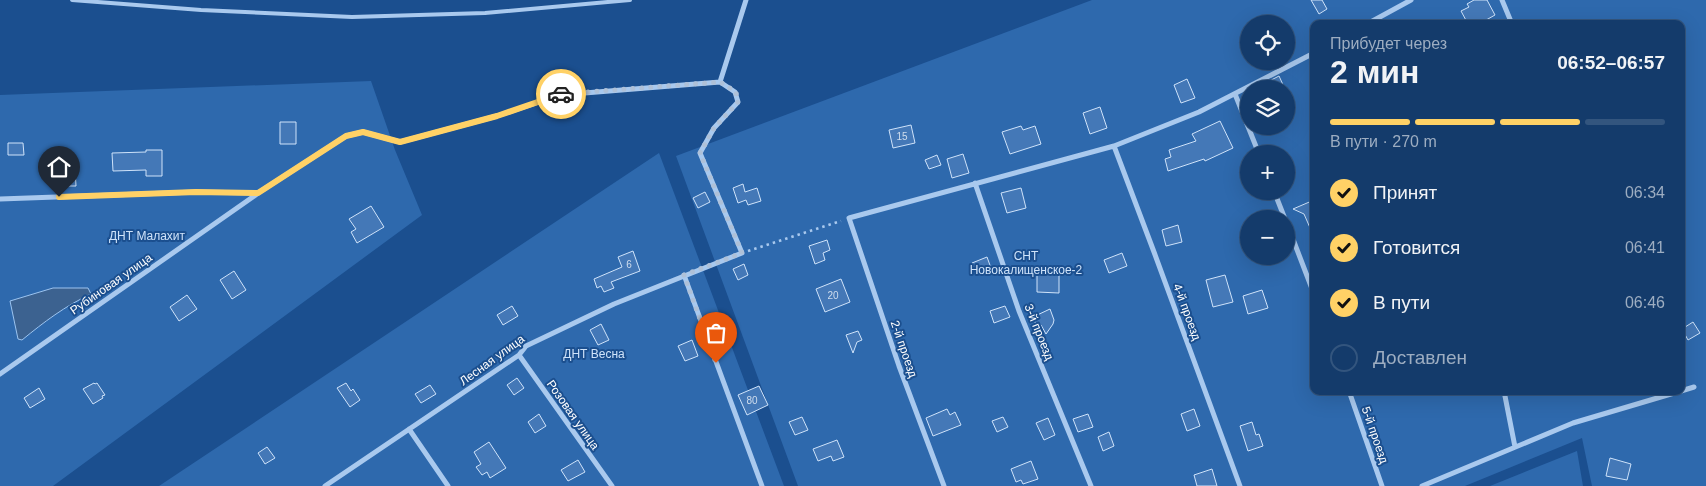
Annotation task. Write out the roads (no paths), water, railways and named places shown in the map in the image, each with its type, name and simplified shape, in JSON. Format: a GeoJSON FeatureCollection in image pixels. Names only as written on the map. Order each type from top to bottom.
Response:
{"type":"FeatureCollection","features":[{"type":"Feature","properties":{"kind":"street"},"geometry":{"type":"LineString","coordinates":[[720,82],[746,0]]}},
{"type":"Feature","properties":{"kind":"street"},"geometry":{"type":"LineString","coordinates":[[1374,20],[1411,0]]}},
{"type":"Feature","properties":{"kind":"street"},"geometry":{"type":"LineString","coordinates":[[1502,0],[1510,20]]}},
{"type":"Feature","properties":{"kind":"street"},"geometry":{"type":"LineString","coordinates":[[975,183],[1114,146],[1200,112],[1310,55]]}},
{"type":"Feature","properties":{"kind":"street","name":"Рубиновая улица"},"geometry":{"type":"LineString","coordinates":[[0,374],[258,193],[346,136],[363,132],[400,142],[497,116],[560,94],[720,82]]}},
{"type":"Feature","properties":{"kind":"street","name":"Лесная улица"},"geometry":{"type":"LineString","coordinates":[[325,486],[519,355],[526,346],[614,304],[742,253],[700,153],[714,128],[738,102],[736,92],[720,82]]}},
{"type":"Feature","properties":{"kind":"street"},"geometry":{"type":"LineString","coordinates":[[1235,94],[1255,145]]}},
{"type":"Feature","properties":{"kind":"street","name":"4-й проезд"},"geometry":{"type":"LineString","coordinates":[[1114,146],[1240,486]]}},
{"type":"Feature","properties":{"kind":"street","name":"2-й проезд"},"geometry":{"type":"LineString","coordinates":[[944,486],[899,366],[849,218],[975,183]]}},
{"type":"Feature","properties":{"kind":"street","name":"3-й проезд"},"geometry":{"type":"LineString","coordinates":[[975,183],[1019,310],[1091,486]]}},
{"type":"Feature","properties":{"kind":"street"},"geometry":{"type":"LineString","coordinates":[[0,199],[196,192],[258,193]]}},
{"type":"Feature","properties":{"kind":"street"},"geometry":{"type":"LineString","coordinates":[[1295,244],[1310,283]]}},
{"type":"Feature","properties":{"kind":"street"},"geometry":{"type":"LineString","coordinates":[[684,275],[762,486]]}},
{"type":"Feature","properties":{"kind":"street","name":"Розовая улица"},"geometry":{"type":"LineString","coordinates":[[519,355],[612,486]]}},
{"type":"Feature","properties":{"kind":"street"},"geometry":{"type":"LineString","coordinates":[[1685,390],[1694,387]]}},
{"type":"Feature","properties":{"kind":"street","name":"5-й проезд"},"geometry":{"type":"LineString","coordinates":[[1351,395],[1382,486]]}},
{"type":"Feature","properties":{"kind":"street"},"geometry":{"type":"LineString","coordinates":[[1505,395],[1515,447]]}},
{"type":"Feature","properties":{"kind":"street"},"geometry":{"type":"LineString","coordinates":[[1422,486],[1574,422],[1666,395]]}},
{"type":"Feature","properties":{"kind":"street"},"geometry":{"type":"LineString","coordinates":[[409,429],[448,486]]}},
{"type":"Feature","properties":{"kind":"lane"},"geometry":{"type":"LineString","coordinates":[[72,0],[201,10],[352,17],[485,13],[630,0]]}},
{"type":"Feature","properties":{"kind":"park label","name":"ДНТ Малахит"},"geometry":{"type":"Point","coordinates":[147,236]}},
{"type":"Feature","properties":{"kind":"park label","name":"СНТ Новокалищенское-2"},"geometry":{"type":"Point","coordinates":[1026,263]}},
{"type":"Feature","properties":{"kind":"park label","name":"ДНТ Весна"},"geometry":{"type":"Point","coordinates":[594,354]}}]}
